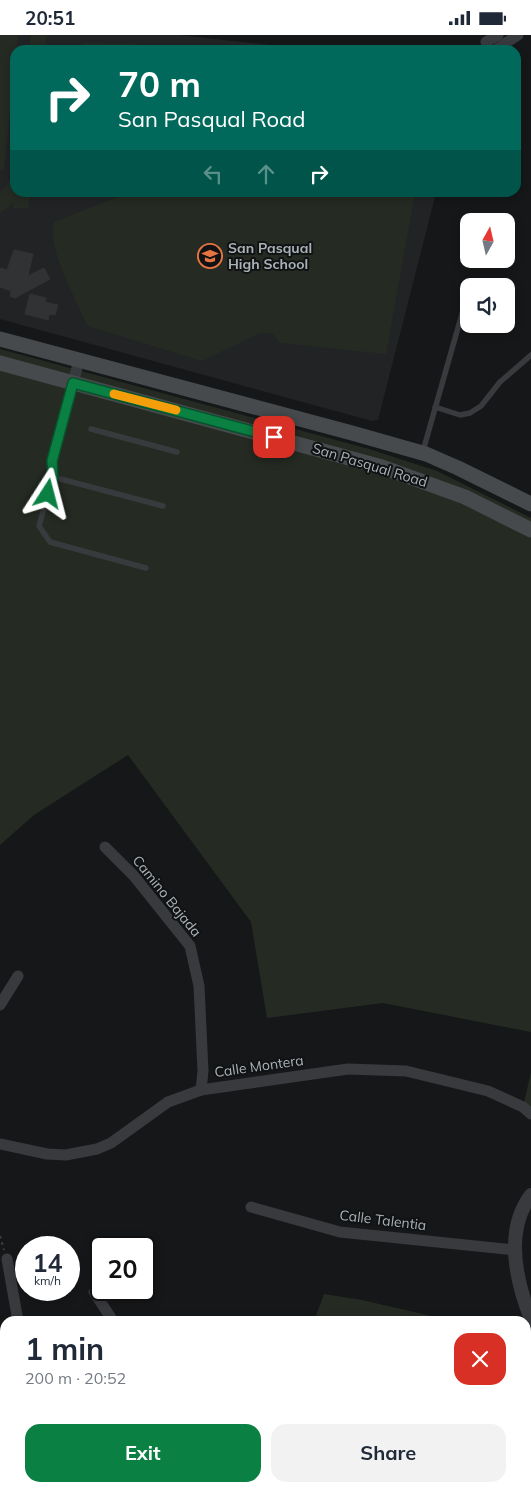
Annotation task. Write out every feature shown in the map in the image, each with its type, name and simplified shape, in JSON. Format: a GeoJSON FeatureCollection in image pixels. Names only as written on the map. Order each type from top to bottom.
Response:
{"type":"FeatureCollection","features":[{"type":"Feature","properties":{"kind":"main road","name":"San Pasqual Road"},"geometry":{"type":"LineString","coordinates":[[0,339],[422,453],[458,468],[531,504]]}},
{"type":"Feature","properties":{"kind":"main road","name":"San Pasqual Road"},"geometry":{"type":"LineString","coordinates":[[0,363],[382,467],[465,497],[531,530]]}},
{"type":"Feature","properties":{"kind":"street"},"geometry":{"type":"LineString","coordinates":[[486,42],[498,35]]}},
{"type":"Feature","properties":{"kind":"street"},"geometry":{"type":"LineString","coordinates":[[503,45],[518,35]]}},
{"type":"Feature","properties":{"kind":"street"},"geometry":{"type":"LineString","coordinates":[[73,383],[79,360]]}},
{"type":"Feature","properties":{"kind":"street","name":"Camino Bajada"},"geometry":{"type":"LineString","coordinates":[[105,847],[134,876],[190,946],[199,986],[203,1071],[201,1089]]}},
{"type":"Feature","properties":{"kind":"street"},"geometry":{"type":"LineString","coordinates":[[0,1005],[18,976]]}},
{"type":"Feature","properties":{"kind":"street","name":"Calle Montera"},"geometry":{"type":"LineString","coordinates":[[0,1144],[47,1154],[66,1155],[97,1149],[111,1143],[168,1103],[201,1089],[348,1069],[378,1068],[406,1071],[488,1091],[523,1107],[531,1114]]}},
{"type":"Feature","properties":{"kind":"street"},"geometry":{"type":"LineString","coordinates":[[530,1316],[516,1269],[514,1249],[517,1229],[525,1203],[531,1195]]}},
{"type":"Feature","properties":{"kind":"street","name":"Calle Talentia"},"geometry":{"type":"LineString","coordinates":[[251,1207],[340,1232],[514,1249]]}},
{"type":"Feature","properties":{"kind":"street"},"geometry":{"type":"LineString","coordinates":[[7,1259],[17,1316]]}},
{"type":"Feature","properties":{"kind":"street"},"geometry":{"type":"LineString","coordinates":[[100,1301],[110,1316]]}},
{"type":"Feature","properties":{"kind":"lane"},"geometry":{"type":"LineString","coordinates":[[422,453],[460,320]]}},
{"type":"Feature","properties":{"kind":"lane"},"geometry":{"type":"LineString","coordinates":[[435,407],[460,415],[470,413],[481,406],[500,382],[531,355]]}},
{"type":"Feature","properties":{"kind":"lane"},"geometry":{"type":"LineString","coordinates":[[73,383],[52,461],[53,477],[39,527],[50,542],[146,568]]}},
{"type":"Feature","properties":{"kind":"lane"},"geometry":{"type":"LineString","coordinates":[[91,429],[177,452]]}},
{"type":"Feature","properties":{"kind":"lane"},"geometry":{"type":"LineString","coordinates":[[53,477],[163,506]]}},
{"type":"Feature","properties":{"kind":"shaded area","name":"San Pasqual High School"},"geometry":{"type":"Polygon","coordinates":[[[0,35],[179,35],[270,45],[10,45],[10,197],[435,197],[378,420],[372,421],[0,319],[0,35]]]}},
{"type":"Feature","properties":{"kind":"shaded area"},"geometry":{"type":"Polygon","coordinates":[[[0,35],[18,35],[17,45],[10,45],[10,112],[4,169],[0,169],[0,35]]]}},
{"type":"Feature","properties":{"kind":"shaded area"},"geometry":{"type":"Polygon","coordinates":[[[31,35],[46,35],[45,45],[30,45],[31,35]]]}},
{"type":"Feature","properties":{"kind":"shaded area"},"geometry":{"type":"Polygon","coordinates":[[[82,43],[158,45],[81,45],[82,43]]]}},
{"type":"Feature","properties":{"kind":"shaded area"},"geometry":{"type":"Polygon","coordinates":[[[10,180],[10,197],[30,197],[28,209],[13,208],[13,203],[0,213],[0,194],[10,180]]]}},
{"type":"Feature","properties":{"kind":"shaded area","name":"San Pasqual High School"},"geometry":{"type":"Polygon","coordinates":[[[414,197],[386,354],[280,343],[273,333],[260,333],[202,361],[91,327],[86,323],[58,258],[54,245],[54,222],[115,198],[414,197]]]}},
{"type":"Feature","properties":{"kind":"shaded area"},"geometry":{"type":"Polygon","coordinates":[[[0,349],[369,449],[437,471],[531,518],[531,1032],[383,1003],[267,1018],[251,922],[128,755],[34,815],[0,845],[0,349]]]}},
{"type":"Feature","properties":{"kind":"shaded area"},"geometry":{"type":"Polygon","coordinates":[[[531,1072],[531,1114],[523,1107],[531,1072]]]}},
{"type":"Feature","properties":{"kind":"shaded area"},"geometry":{"type":"Polygon","coordinates":[[[324,1294],[362,1300],[431,1316],[316,1316],[324,1294]]]}},
{"type":"Feature","properties":{"kind":"building"},"geometry":{"type":"Polygon","coordinates":[[[14,250],[33,254],[28,276],[44,268],[50,279],[15,298],[10,296],[11,291],[0,287],[0,268],[7,270],[14,250]]]}},
{"type":"Feature","properties":{"kind":"building"},"geometry":{"type":"Polygon","coordinates":[[[30,294],[46,298],[45,302],[58,305],[55,315],[49,314],[48,320],[25,314],[30,294]]]}},
{"type":"Feature","properties":{"kind":"slow traffic"},"geometry":{"type":"LineString","coordinates":[[114,394],[176,410]]}},
{"type":"Feature","properties":{"kind":"place","name":"San Pasqual High School"},"geometry":{"type":"Point","coordinates":[210,256]}},
{"type":"Feature","properties":{"kind":"route"},"geometry":{"type":"LineString","coordinates":[[48,494],[53,477],[52,461],[73,383],[274,437]]}}]}
